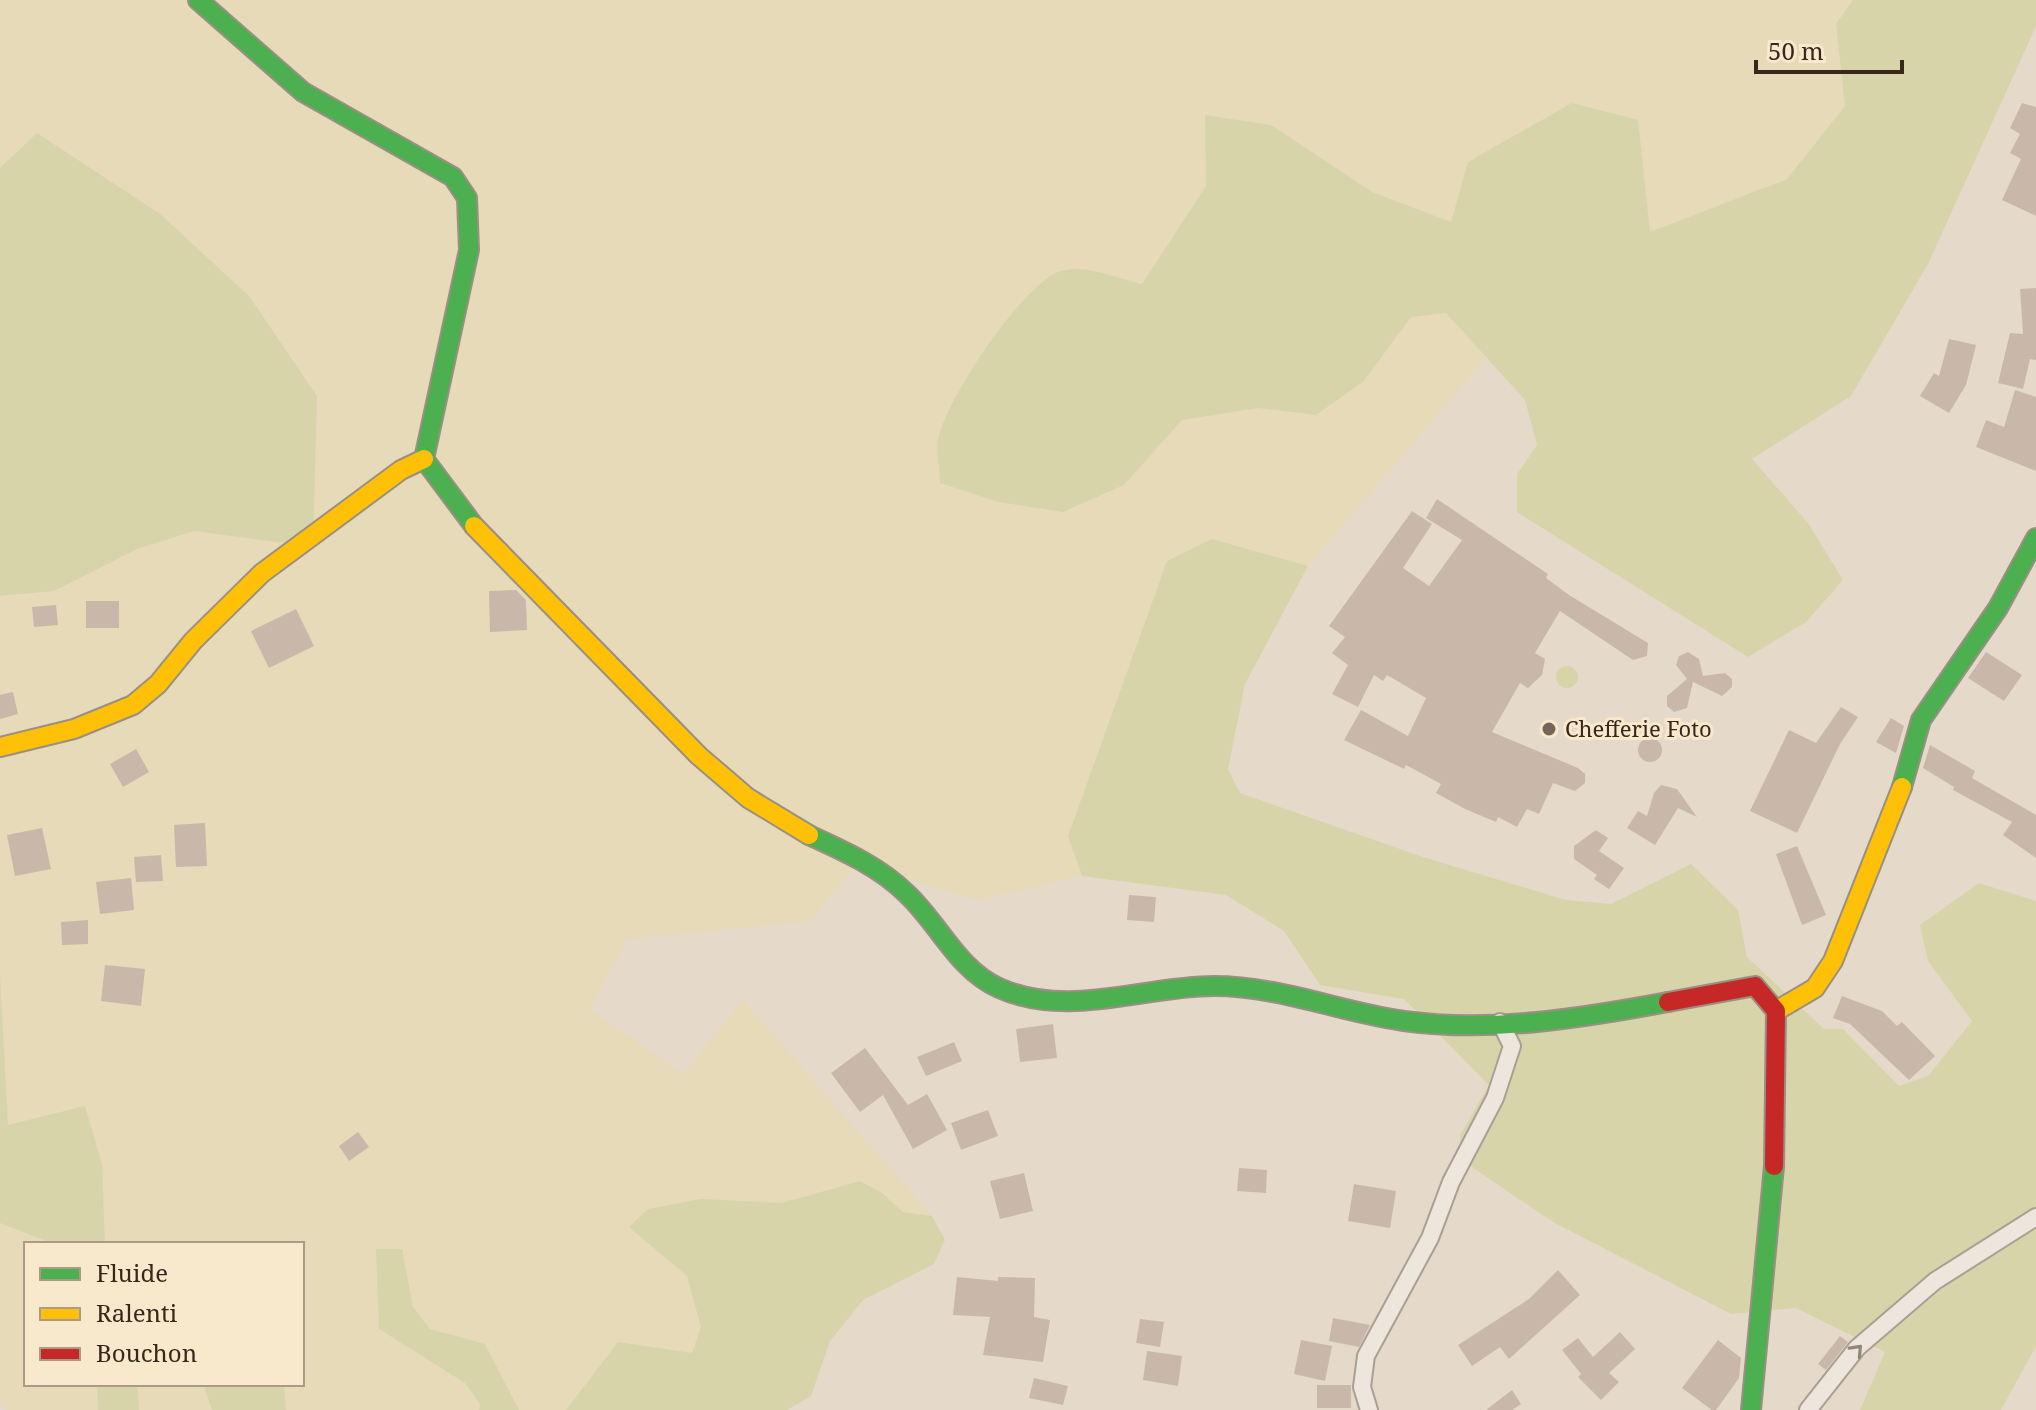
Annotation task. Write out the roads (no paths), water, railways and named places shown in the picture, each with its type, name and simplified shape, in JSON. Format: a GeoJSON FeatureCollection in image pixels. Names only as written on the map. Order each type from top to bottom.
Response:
{"type":"FeatureCollection","features":[{"type":"Feature","properties":{"kind":"street"},"geometry":{"type":"LineString","coordinates":[[198,0],[303,92],[453,177],[467,198],[469,250],[424,459],[433,475],[483,533],[719,773],[773,815],[864,860],[908,894],[960,961],[984,981],[1010,994],[1051,1000],[1210,986],[1258,987],[1363,1015],[1431,1024],[1571,1018],[1755,986],[1776,1011],[1778,1067],[1773,1185],[1751,1410]]}},
{"type":"Feature","properties":{"kind":"street"},"geometry":{"type":"LineString","coordinates":[[0,747],[103,720],[133,705],[158,684],[193,641],[262,573],[401,470],[424,459]]}},
{"type":"Feature","properties":{"kind":"street"},"geometry":{"type":"LineString","coordinates":[[1776,1011],[1815,988],[1833,961],[1901,791],[1921,720],[1998,608],[2036,538]]}},
{"type":"Feature","properties":{"kind":"street"},"geometry":{"type":"LineString","coordinates":[[1369,1410],[1362,1387],[1366,1356],[1430,1238],[1451,1182],[1495,1098],[1512,1046],[1500,1022]]}},
{"type":"Feature","properties":{"kind":"street"},"geometry":{"type":"LineString","coordinates":[[2019,1225],[2036,1207]]}},
{"type":"Feature","properties":{"kind":"street"},"geometry":{"type":"LineString","coordinates":[[1808,1410],[1857,1348],[1935,1281],[2036,1217]]}},
{"type":"Feature","properties":{"kind":"place","name":"Chefferie Foto"},"geometry":{"type":"Point","coordinates":[1549,729]}}]}
